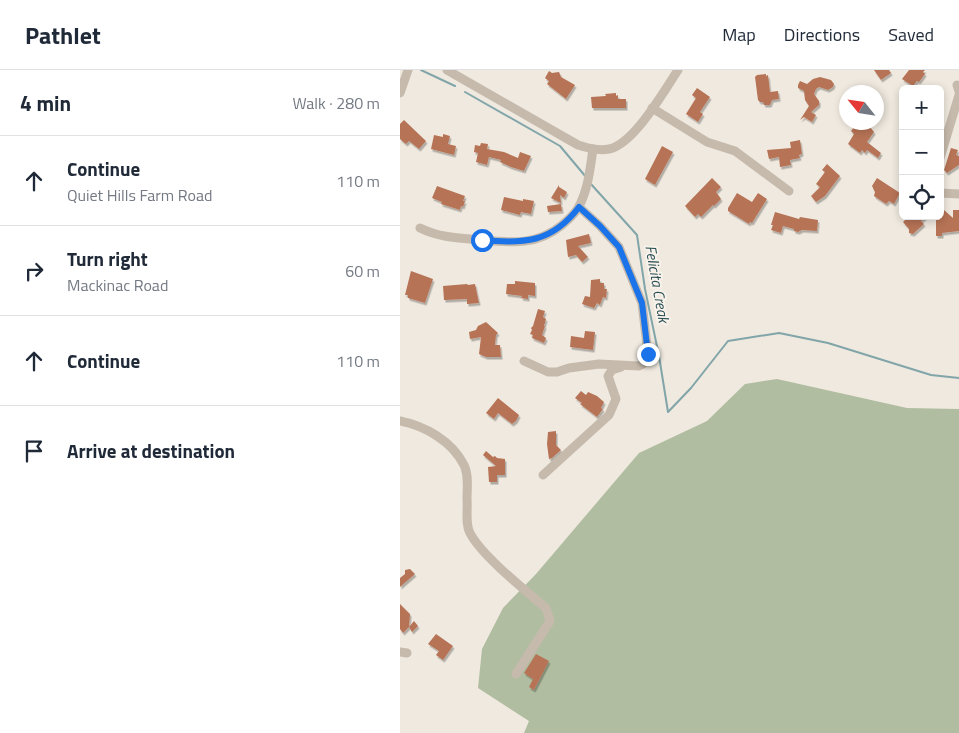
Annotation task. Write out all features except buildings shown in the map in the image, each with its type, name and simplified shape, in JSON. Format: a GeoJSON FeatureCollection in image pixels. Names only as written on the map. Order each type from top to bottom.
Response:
{"type":"FeatureCollection","features":[{"type":"Feature","properties":{"kind":"street"},"geometry":{"type":"LineString","coordinates":[[400,92],[408,70]]}},
{"type":"Feature","properties":{"kind":"street"},"geometry":{"type":"LineString","coordinates":[[447,70],[578,145],[592,149],[611,148],[629,138],[678,70]]}},
{"type":"Feature","properties":{"kind":"street"},"geometry":{"type":"LineString","coordinates":[[944,145],[959,96]]}},
{"type":"Feature","properties":{"kind":"street"},"geometry":{"type":"LineString","coordinates":[[652,108],[707,142],[735,151],[790,191]]}},
{"type":"Feature","properties":{"kind":"street"},"geometry":{"type":"LineString","coordinates":[[420,228],[442,237],[512,243],[538,239],[553,232],[572,216],[579,207],[588,182],[592,149]]}},
{"type":"Feature","properties":{"kind":"street"},"geometry":{"type":"LineString","coordinates":[[944,193],[959,194]]}},
{"type":"Feature","properties":{"kind":"street"},"geometry":{"type":"LineString","coordinates":[[524,361],[548,372],[557,372],[569,368],[599,364],[639,366],[643,364],[648,354],[642,303],[619,247],[579,207]]}},
{"type":"Feature","properties":{"kind":"street"},"geometry":{"type":"LineString","coordinates":[[543,475],[609,415],[616,399],[608,376],[612,370],[624,366]]}},
{"type":"Feature","properties":{"kind":"street"},"geometry":{"type":"LineString","coordinates":[[400,422],[416,424],[439,436],[461,460],[466,471],[470,534],[485,552],[546,608],[550,621],[516,674]]}},
{"type":"Feature","properties":{"kind":"green space"},"geometry":{"type":"Polygon","coordinates":[[[777,379],[907,408],[959,409],[959,733],[524,733],[529,721],[478,688],[482,649],[503,608],[536,574],[639,453],[707,421],[745,384],[777,379]]]}},
{"type":"Feature","properties":{"kind":"waterway","name":"Felicita Creak"},"geometry":{"type":"LineString","coordinates":[[421,70],[455,86]]}},
{"type":"Feature","properties":{"kind":"waterway","name":"Felicita Creak"},"geometry":{"type":"LineString","coordinates":[[465,92],[560,146],[586,177]]}},
{"type":"Feature","properties":{"kind":"waterway","name":"Felicita Creak"},"geometry":{"type":"LineString","coordinates":[[590,183],[637,235],[668,412],[691,388],[728,341],[779,333],[828,343],[931,375],[959,378]]}},
{"type":"Feature","properties":{"kind":"route"},"geometry":{"type":"LineString","coordinates":[[482,240],[512,243],[538,239],[553,232],[572,216],[579,207],[619,247],[642,303],[648,354]]}}]}
